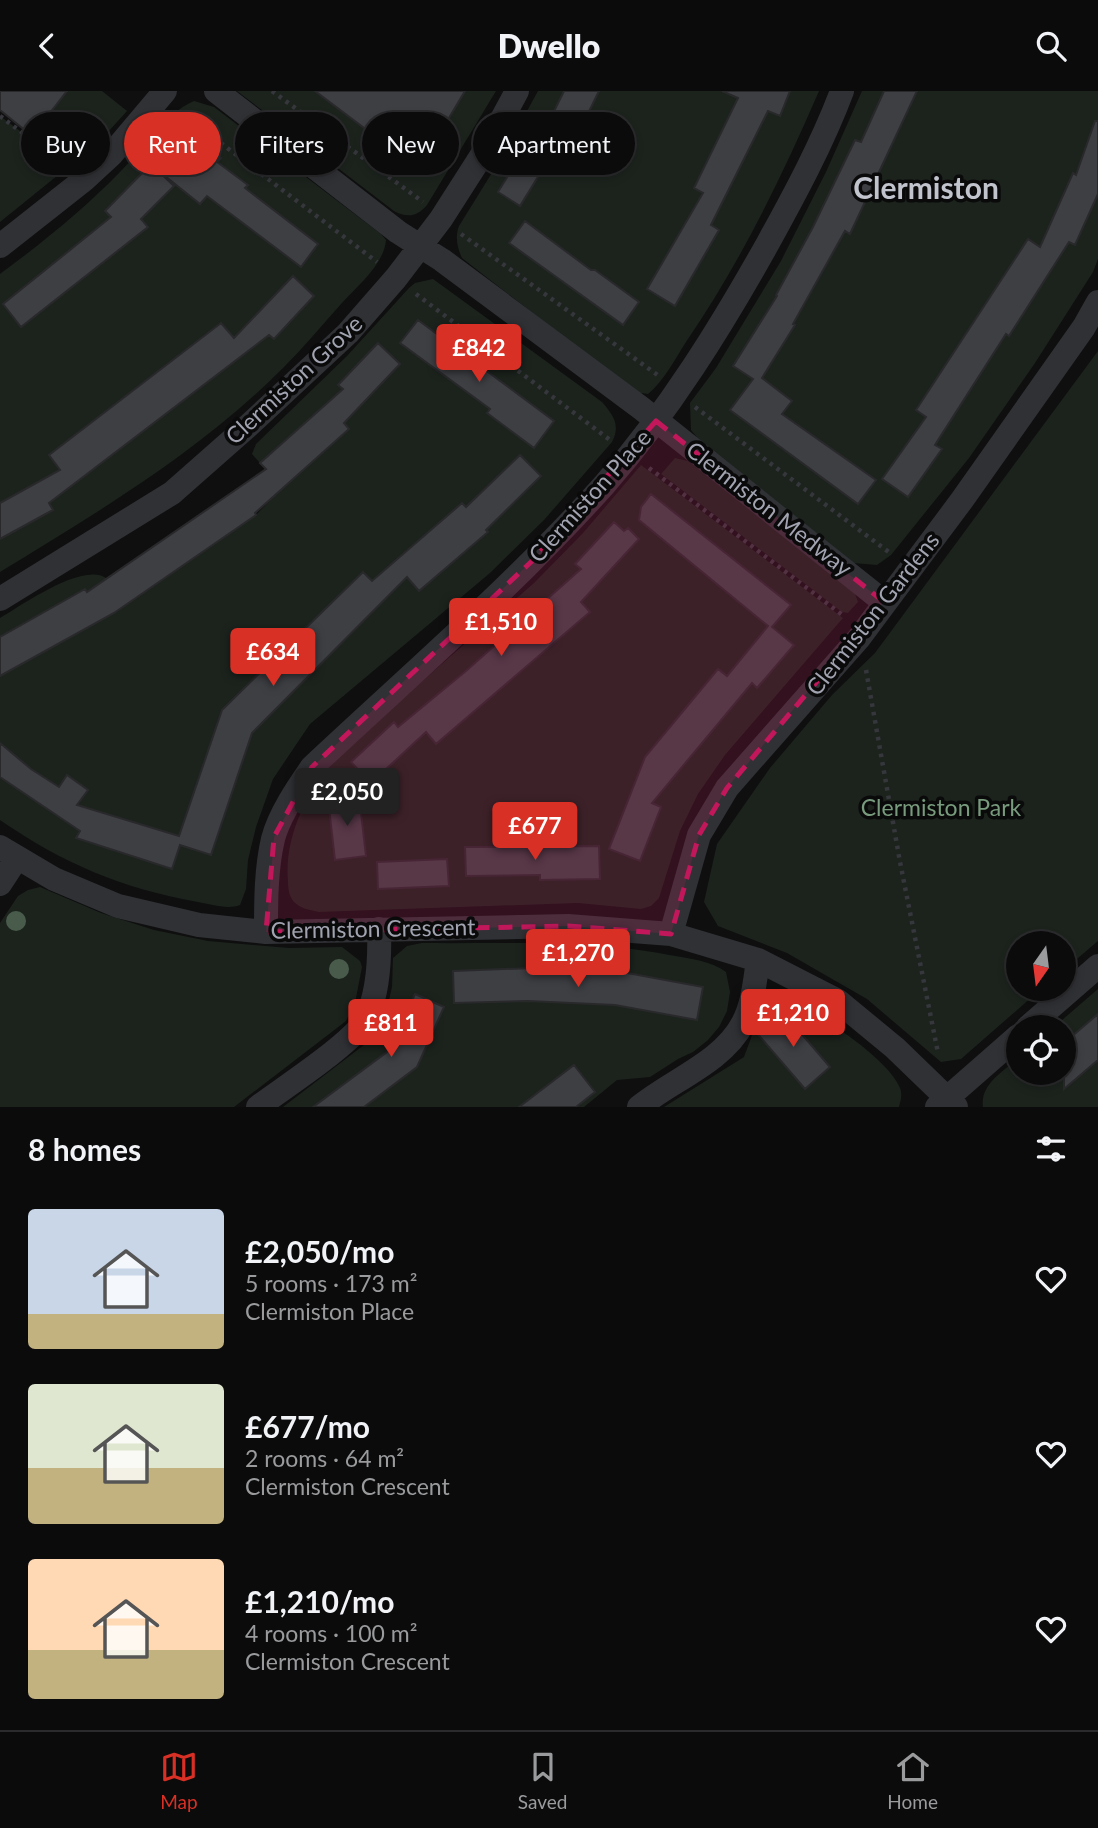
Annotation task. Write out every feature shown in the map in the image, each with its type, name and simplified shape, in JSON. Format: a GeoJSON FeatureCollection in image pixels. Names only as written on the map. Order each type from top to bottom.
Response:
{"type":"FeatureCollection","features":[{"type":"Feature","properties":{"kind":"street","name":"Clermiston Medway"},"geometry":{"type":"LineString","coordinates":[[216,91],[418,246],[442,260],[656,421],[884,602]]}},
{"type":"Feature","properties":{"kind":"street","name":"Clermiston Grove"},"geometry":{"type":"LineString","coordinates":[[0,599],[172,493],[348,333],[396,278],[440,219],[486,147],[517,91]]}},
{"type":"Feature","properties":{"kind":"street","name":"Clermiston Place"},"geometry":{"type":"LineString","coordinates":[[265,932],[268,872],[274,837],[295,792],[312,767],[531,562],[656,421],[739,295],[800,185],[842,91]]}},
{"type":"Feature","properties":{"kind":"street"},"geometry":{"type":"LineString","coordinates":[[0,246],[111,155],[161,95]]}},
{"type":"Feature","properties":{"kind":"street","name":"Clermiston Gardens"},"geometry":{"type":"LineString","coordinates":[[671,934],[699,835],[727,788],[859,638],[962,500],[1077,338],[1098,302]]}},
{"type":"Feature","properties":{"kind":"street"},"geometry":{"type":"LineString","coordinates":[[0,884],[8,853]]}},
{"type":"Feature","properties":{"kind":"street","name":"Clermiston Crescent"},"geometry":{"type":"LineString","coordinates":[[8,853],[54,879],[118,906],[199,925],[265,932],[568,926],[671,934],[758,960],[838,1001],[895,1048],[947,1104]]}},
{"type":"Feature","properties":{"kind":"street"},"geometry":{"type":"LineString","coordinates":[[258,1107],[354,1035],[366,1019],[378,973],[379,929]]}},
{"type":"Feature","properties":{"kind":"street"},"geometry":{"type":"LineString","coordinates":[[639,1107],[716,1057],[743,1023],[754,986],[758,960]]}},
{"type":"Feature","properties":{"kind":"street"},"geometry":{"type":"LineString","coordinates":[[1042,1015],[1098,966]]}},
{"type":"Feature","properties":{"kind":"street"},"geometry":{"type":"LineString","coordinates":[[947,1104],[1006,1047]]}},
{"type":"Feature","properties":{"kind":"path"},"geometry":{"type":"LineString","coordinates":[[272,91],[427,205],[440,219],[676,391],[909,569]]}},
{"type":"Feature","properties":{"kind":"path"},"geometry":{"type":"LineString","coordinates":[[161,95],[396,278],[847,618],[859,638],[947,1104]]}},
{"type":"Feature","properties":{"kind":"path"},"geometry":{"type":"LineString","coordinates":[[0,116],[85,179]]}},
{"type":"Feature","properties":{"kind":"highlighted area"},"geometry":{"type":"Polygon","coordinates":[[[656,421],[884,602],[727,788],[699,835],[671,934],[568,926],[266,932],[274,837],[312,767],[531,562],[656,421]]]}},
{"type":"Feature","properties":{"kind":"green space"},"geometry":{"type":"Polygon","coordinates":[[[67,91],[102,91],[127,111],[110,130],[110,112],[51,112],[67,91]]]}},
{"type":"Feature","properties":{"kind":"green space"},"geometry":{"type":"Polygon","coordinates":[[[237,91],[496,91],[483,112],[473,112],[473,129],[459,152],[459,112],[362,112],[362,175],[445,175],[427,205],[416,214],[408,215],[394,211],[347,175],[348,112],[264,112],[237,91]]]}},
{"type":"Feature","properties":{"kind":"green space"},"geometry":{"type":"Polygon","coordinates":[[[538,91],[819,91],[742,251],[669,369],[648,394],[634,392],[460,254],[457,238],[459,226],[491,175],[635,175],[635,112],[527,112],[538,91]]]}},
{"type":"Feature","properties":{"kind":"green space"},"geometry":{"type":"Polygon","coordinates":[[[862,91],[1098,91],[1098,259],[1093,272],[1035,363],[969,458],[891,555],[877,565],[853,563],[701,442],[691,430],[690,403],[716,368],[781,261],[826,172],[862,91]]]}},
{"type":"Feature","properties":{"kind":"green space"},"geometry":{"type":"Polygon","coordinates":[[[194,101],[214,107],[221,112],[176,112],[194,101]]]}},
{"type":"Feature","properties":{"kind":"green space"},"geometry":{"type":"Polygon","coordinates":[[[221,112],[235,123],[235,175],[303,175],[381,234],[386,240],[384,249],[369,275],[299,352],[219,425],[149,478],[0,572],[0,274],[47,238],[124,167],[124,175],[221,175],[221,112]]]}},
{"type":"Feature","properties":{"kind":"green space"},"geometry":{"type":"Polygon","coordinates":[[[0,116],[21,132],[21,175],[58,175],[0,222],[0,116]]]}},
{"type":"Feature","properties":{"kind":"green space"},"geometry":{"type":"Polygon","coordinates":[[[433,279],[602,402],[616,425],[612,442],[544,520],[490,573],[310,724],[273,779],[256,827],[248,860],[246,889],[240,905],[214,905],[118,882],[70,862],[0,820],[0,618],[52,587],[82,576],[106,578],[125,605],[256,515],[282,488],[252,454],[256,444],[347,356],[409,288],[415,283],[433,279]]]}},
{"type":"Feature","properties":{"kind":"green space","name":"Clermiston Park"},"geometry":{"type":"Polygon","coordinates":[[[1098,351],[1098,941],[1076,960],[1076,931],[1006,931],[1006,1001],[1027,1001],[1011,1015],[1006,1015],[1006,1020],[961,1059],[941,1062],[867,999],[787,953],[718,926],[704,902],[717,844],[770,768],[832,695],[875,653],[1098,351]]]}},
{"type":"Feature","properties":{"kind":"green space"},"geometry":{"type":"Polygon","coordinates":[[[675,458],[688,461],[854,591],[858,602],[848,613],[842,612],[661,474],[675,458]]]}},
{"type":"Feature","properties":{"kind":"green space"},"geometry":{"type":"Polygon","coordinates":[[[641,465],[843,618],[725,755],[698,794],[680,831],[659,898],[651,906],[641,909],[578,903],[319,912],[294,902],[289,890],[289,850],[304,805],[328,764],[534,583],[583,533],[641,465]]]}},
{"type":"Feature","properties":{"kind":"green space"},"geometry":{"type":"Polygon","coordinates":[[[40,887],[101,913],[154,930],[208,941],[289,948],[342,947],[360,961],[362,967],[355,1003],[346,1021],[234,1107],[0,1107],[0,923],[18,896],[40,887]]]}},
{"type":"Feature","properties":{"kind":"green space"},"geometry":{"type":"Polygon","coordinates":[[[422,943],[581,945],[695,959],[726,972],[730,992],[727,1011],[719,1027],[693,1052],[650,1077],[617,1080],[584,1107],[283,1107],[373,1038],[386,1013],[392,987],[393,958],[407,946],[422,943]]]}},
{"type":"Feature","properties":{"kind":"green space"},"geometry":{"type":"Polygon","coordinates":[[[1098,989],[1098,1107],[983,1107],[983,1099],[989,1085],[1006,1069],[1006,1085],[1076,1085],[1076,1015],[1068,1015],[1098,989]]]}},
{"type":"Feature","properties":{"kind":"green space"},"geometry":{"type":"Polygon","coordinates":[[[779,1002],[809,1012],[864,1047],[892,1074],[899,1086],[899,1107],[664,1107],[744,1057],[761,1011],[769,1003],[779,1002]]]}},
{"type":"Feature","properties":{"kind":"building"},"geometry":{"type":"Polygon","coordinates":[[[0,91],[67,91],[51,112],[21,112],[21,127],[0,110],[0,91]]]}},
{"type":"Feature","properties":{"kind":"building"},"geometry":{"type":"Polygon","coordinates":[[[315,91],[465,91],[453,112],[362,112],[362,126],[348,116],[348,112],[343,112],[315,91]]]}},
{"type":"Feature","properties":{"kind":"building"},"geometry":{"type":"Polygon","coordinates":[[[564,91],[599,91],[589,112],[554,112],[564,91]]]}},
{"type":"Feature","properties":{"kind":"building"},"geometry":{"type":"Polygon","coordinates":[[[722,91],[790,91],[780,116],[768,111],[711,225],[719,230],[675,306],[647,289],[703,193],[694,188],[738,98],[722,91]]]}},
{"type":"Feature","properties":{"kind":"building"},"geometry":{"type":"Polygon","coordinates":[[[884,91],[917,91],[850,234],[845,231],[793,324],[795,325],[762,378],[792,401],[782,414],[876,480],[858,504],[730,410],[753,379],[733,366],[777,296],[855,140],[861,142],[884,91]]]}},
{"type":"Feature","properties":{"kind":"building"},"geometry":{"type":"Polygon","coordinates":[[[1095,121],[1098,121],[1098,194],[1075,245],[1069,242],[1009,336],[1006,334],[935,445],[942,449],[908,497],[882,479],[926,417],[916,410],[1028,239],[1040,247],[1073,173],[1076,175],[1095,121]]]}},
{"type":"Feature","properties":{"kind":"building"},"geometry":{"type":"Polygon","coordinates":[[[221,165],[248,185],[245,188],[318,244],[301,267],[207,196],[200,204],[165,176],[221,175],[221,165]]]}},
{"type":"Feature","properties":{"kind":"building"},"geometry":{"type":"Polygon","coordinates":[[[140,175],[162,175],[174,186],[141,219],[148,227],[21,327],[3,304],[111,217],[105,211],[140,175]]]}},
{"type":"Feature","properties":{"kind":"building"},"geometry":{"type":"Polygon","coordinates":[[[508,175],[539,175],[520,206],[498,192],[508,175]]]}},
{"type":"Feature","properties":{"kind":"building"},"geometry":{"type":"Polygon","coordinates":[[[525,221],[639,302],[623,325],[509,243],[525,221]]]}},
{"type":"Feature","properties":{"kind":"building"},"geometry":{"type":"Polygon","coordinates":[[[293,276],[314,296],[274,339],[269,335],[49,503],[53,510],[0,539],[0,503],[60,470],[49,455],[221,323],[234,338],[293,276]]]}},
{"type":"Feature","properties":{"kind":"building"},"geometry":{"type":"Polygon","coordinates":[[[418,320],[554,421],[534,448],[487,413],[490,409],[400,343],[418,320]]]}},
{"type":"Feature","properties":{"kind":"building"},"geometry":{"type":"Polygon","coordinates":[[[378,343],[400,364],[344,423],[349,429],[255,513],[256,515],[114,613],[0,676],[0,637],[85,589],[87,592],[266,469],[260,463],[343,389],[338,385],[378,343]]]}},
{"type":"Feature","properties":{"kind":"building"},"geometry":{"type":"Polygon","coordinates":[[[520,455],[541,476],[486,530],[488,532],[419,591],[407,577],[252,733],[211,855],[180,845],[172,869],[76,838],[80,831],[0,777],[0,743],[31,769],[59,787],[67,775],[88,790],[77,805],[179,836],[222,710],[363,572],[372,581],[462,503],[466,507],[520,455]]]}},
{"type":"Feature","properties":{"kind":"building"},"geometry":{"type":"Polygon","coordinates":[[[651,494],[791,605],[772,627],[794,645],[757,688],[752,683],[652,803],[661,807],[640,861],[609,849],[645,757],[718,669],[727,676],[768,626],[639,520],[641,507],[651,494]]]}},
{"type":"Feature","properties":{"kind":"building"},"geometry":{"type":"Polygon","coordinates":[[[614,522],[624,531],[628,528],[639,539],[581,602],[590,612],[436,744],[426,732],[371,783],[351,762],[394,722],[398,727],[466,671],[581,569],[575,564],[614,522]]]}},
{"type":"Feature","properties":{"kind":"building"},"geometry":{"type":"Polygon","coordinates":[[[359,796],[366,856],[335,860],[328,799],[359,796]]]}},
{"type":"Feature","properties":{"kind":"building"},"geometry":{"type":"Polygon","coordinates":[[[599,846],[600,879],[540,880],[540,875],[466,876],[465,847],[599,846]]]}},
{"type":"Feature","properties":{"kind":"building"},"geometry":{"type":"Polygon","coordinates":[[[447,859],[449,886],[378,889],[377,862],[447,859]]]}},
{"type":"Feature","properties":{"kind":"building"},"geometry":{"type":"Polygon","coordinates":[[[533,968],[622,972],[703,987],[697,1020],[615,1005],[528,1001],[454,1003],[453,971],[533,968]]]}},
{"type":"Feature","properties":{"kind":"building"},"geometry":{"type":"Polygon","coordinates":[[[415,994],[444,1007],[417,1067],[364,1107],[313,1107],[391,1049],[415,994]]]}},
{"type":"Feature","properties":{"kind":"building"},"geometry":{"type":"Polygon","coordinates":[[[781,1010],[830,1067],[805,1089],[756,1032],[781,1010]]]}},
{"type":"Feature","properties":{"kind":"building"},"geometry":{"type":"Polygon","coordinates":[[[1098,1014],[1098,1060],[1076,1079],[1076,1033],[1098,1014]]]}},
{"type":"Feature","properties":{"kind":"building"},"geometry":{"type":"Polygon","coordinates":[[[574,1065],[595,1092],[576,1107],[519,1107],[574,1065]]]}},
{"type":"Feature","properties":{"kind":"district","name":"Clermiston"},"geometry":{"type":"Point","coordinates":[926,189]}}]}
